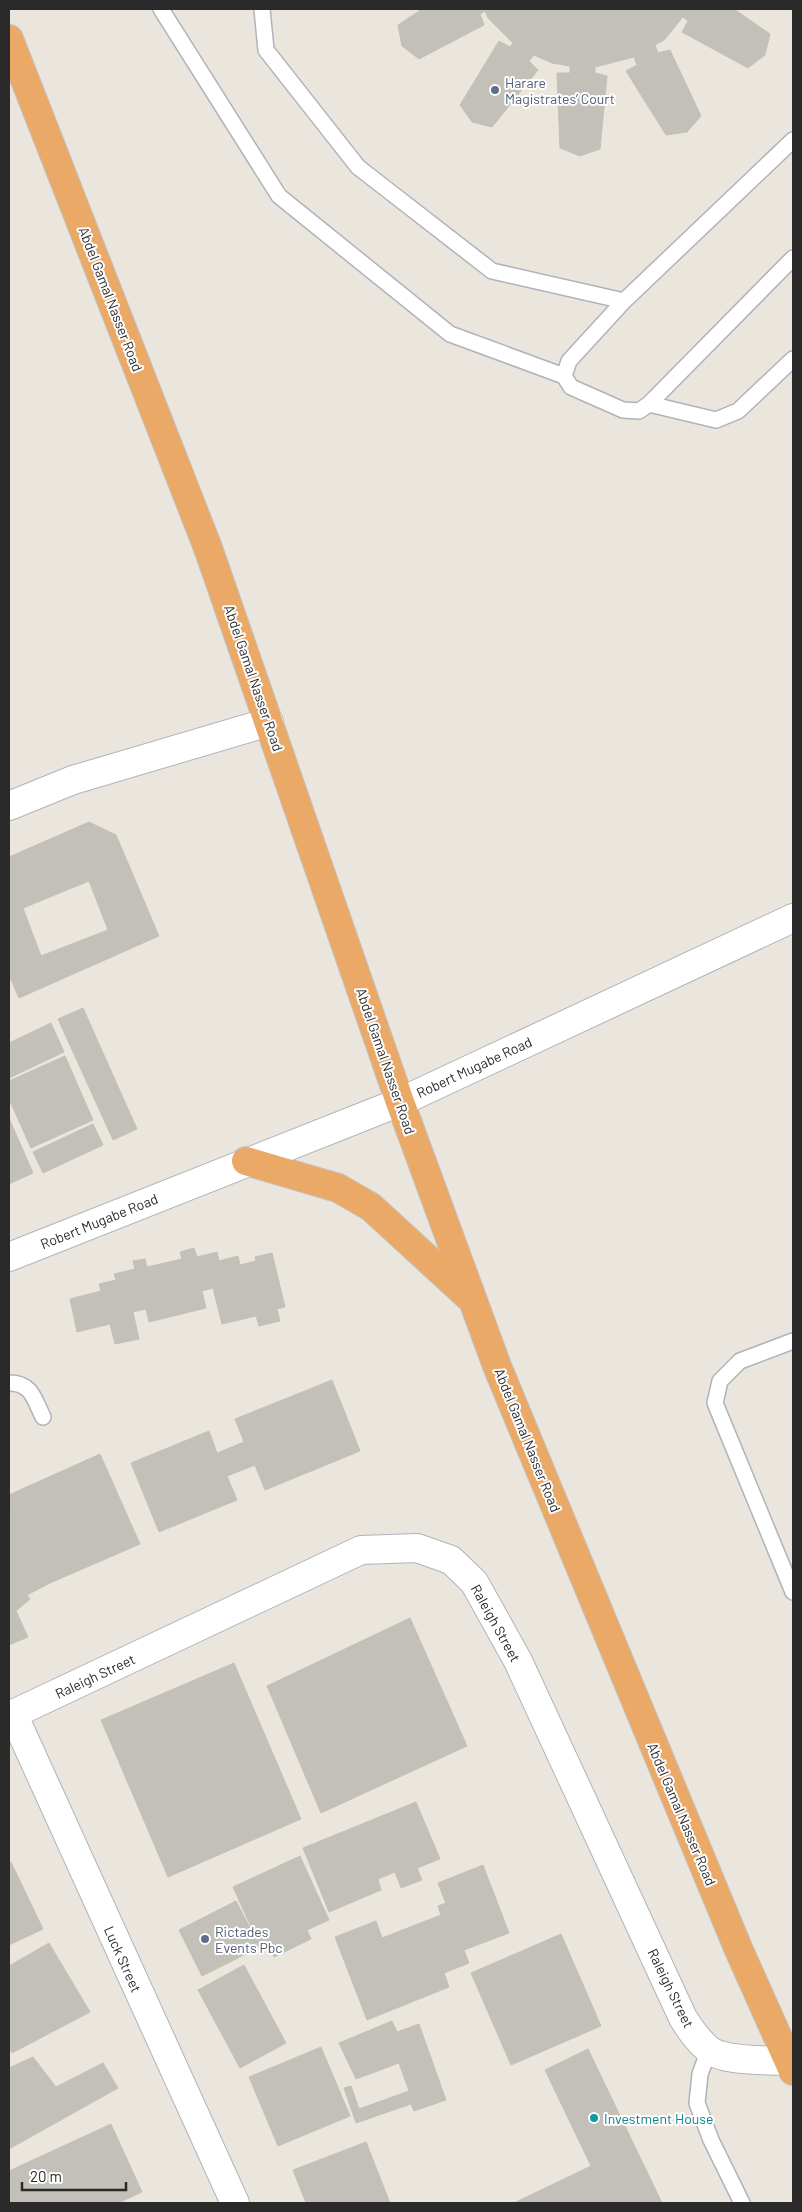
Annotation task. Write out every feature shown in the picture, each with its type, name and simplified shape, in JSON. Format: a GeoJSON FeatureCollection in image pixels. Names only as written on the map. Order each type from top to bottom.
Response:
{"type":"FeatureCollection","features":[{"type":"Feature","properties":{"kind":"highway","name":"Abdel Gamal Nasser Road"},"geometry":{"type":"LineString","coordinates":[[9,39],[208,548],[270,722],[400,1102],[497,1366],[738,1948],[791,2066]]}},
{"type":"Feature","properties":{"kind":"highway"},"geometry":{"type":"LineString","coordinates":[[246,1162],[338,1188],[371,1207],[474,1302]]}},
{"type":"Feature","properties":{"kind":"street"},"geometry":{"type":"LineString","coordinates":[[9,806],[74,780],[270,722]]}},
{"type":"Feature","properties":{"kind":"street","name":"Robert Mugabe Road"},"geometry":{"type":"LineString","coordinates":[[9,1257],[400,1102],[793,918]]}},
{"type":"Feature","properties":{"kind":"street","name":"Raleigh Street"},"geometry":{"type":"LineString","coordinates":[[11,1715],[361,1550],[417,1548],[451,1560],[474,1582],[518,1661],[683,2018],[696,2038],[709,2050]]}},
{"type":"Feature","properties":{"kind":"street","name":"Luck Street"},"geometry":{"type":"LineString","coordinates":[[11,1715],[235,2203]]}},
{"type":"Feature","properties":{"kind":"street"},"geometry":{"type":"LineString","coordinates":[[709,2050],[724,2056],[791,2066]]}},
{"type":"Feature","properties":{"kind":"lane"},"geometry":{"type":"LineString","coordinates":[[161,9],[279,196],[450,334],[564,376],[571,387],[623,410],[639,411],[649,404],[793,258]]}},
{"type":"Feature","properties":{"kind":"lane"},"geometry":{"type":"LineString","coordinates":[[262,9],[266,50],[358,167],[492,271],[624,301]]}},
{"type":"Feature","properties":{"kind":"lane"},"geometry":{"type":"LineString","coordinates":[[564,376],[568,361],[624,301],[793,140]]}},
{"type":"Feature","properties":{"kind":"lane"},"geometry":{"type":"LineString","coordinates":[[649,404],[716,420],[738,411],[793,359]]}},
{"type":"Feature","properties":{"kind":"lane"},"geometry":{"type":"LineString","coordinates":[[793,1341],[740,1361],[720,1381],[715,1403],[793,1592]]}},
{"type":"Feature","properties":{"kind":"lane"},"geometry":{"type":"LineString","coordinates":[[9,1383],[20,1383],[28,1389],[43,1417]]}},
{"type":"Feature","properties":{"kind":"lane"},"geometry":{"type":"LineString","coordinates":[[709,2050],[700,2074],[698,2103],[711,2140],[742,2203]]}},
{"type":"Feature","properties":{"kind":"building","name":"Harare Magistrates’ Court"},"geometry":{"type":"Polygon","coordinates":[[[422,9],[734,9],[770,34],[765,55],[748,68],[682,32],[688,21],[683,17],[664,40],[655,45],[658,53],[670,50],[701,116],[687,132],[666,135],[626,71],[637,65],[634,57],[595,67],[595,73],[607,76],[600,149],[580,156],[560,148],[557,73],[570,73],[570,66],[552,63],[534,55],[529,61],[538,70],[492,127],[472,122],[460,105],[499,41],[510,47],[513,43],[488,18],[485,11],[480,14],[484,25],[419,59],[402,46],[398,25],[422,9]]]}},
{"type":"Feature","properties":{"kind":"building"},"geometry":{"type":"Polygon","coordinates":[[[89,822],[116,835],[159,936],[19,998],[9,975],[9,857],[89,822]],[[89,881],[23,908],[41,956],[108,930],[89,881]]]}},
{"type":"Feature","properties":{"kind":"building"},"geometry":{"type":"Polygon","coordinates":[[[83,1008],[137,1129],[113,1140],[58,1019],[83,1008]]]}},
{"type":"Feature","properties":{"kind":"building"},"geometry":{"type":"Polygon","coordinates":[[[51,1023],[64,1052],[9,1078],[9,1043],[51,1023]]]}},
{"type":"Feature","properties":{"kind":"building"},"geometry":{"type":"Polygon","coordinates":[[[65,1056],[93,1120],[31,1148],[9,1099],[9,1081],[65,1056]]]}},
{"type":"Feature","properties":{"kind":"building"},"geometry":{"type":"Polygon","coordinates":[[[9,1118],[33,1173],[9,1184],[9,1118]]]}},
{"type":"Feature","properties":{"kind":"building"},"geometry":{"type":"Polygon","coordinates":[[[93,1124],[103,1145],[43,1173],[33,1152],[93,1124]]]}},
{"type":"Feature","properties":{"kind":"building"},"geometry":{"type":"Polygon","coordinates":[[[194,1248],[197,1257],[217,1252],[219,1261],[238,1256],[240,1265],[256,1261],[255,1257],[272,1253],[285,1307],[277,1309],[280,1321],[259,1326],[256,1316],[222,1324],[213,1288],[202,1291],[206,1308],[149,1322],[146,1309],[133,1312],[139,1339],[115,1344],[110,1324],[77,1332],[70,1299],[101,1291],[99,1284],[116,1280],[114,1274],[135,1269],[133,1261],[145,1259],[147,1267],[182,1259],[180,1252],[194,1248]]]}},
{"type":"Feature","properties":{"kind":"building"},"geometry":{"type":"Polygon","coordinates":[[[332,1380],[360,1451],[265,1490],[255,1465],[227,1476],[237,1500],[159,1532],[131,1463],[209,1431],[217,1453],[244,1442],[235,1419],[332,1380]]]}},
{"type":"Feature","properties":{"kind":"building"},"geometry":{"type":"Polygon","coordinates":[[[100,1454],[140,1544],[50,1583],[11,1494],[100,1454]]]}},
{"type":"Feature","properties":{"kind":"building"},"geometry":{"type":"Polygon","coordinates":[[[11,1494],[50,1583],[27,1595],[30,1599],[9,1615],[9,1495],[11,1494]]]}},
{"type":"Feature","properties":{"kind":"building"},"geometry":{"type":"Polygon","coordinates":[[[16,1611],[28,1637],[9,1645],[9,1615],[16,1611]]]}},
{"type":"Feature","properties":{"kind":"building"},"geometry":{"type":"Polygon","coordinates":[[[410,1618],[467,1746],[321,1813],[267,1686],[410,1618]]]}},
{"type":"Feature","properties":{"kind":"building"},"geometry":{"type":"Polygon","coordinates":[[[234,1663],[301,1819],[168,1877],[101,1720],[234,1663]]]}},
{"type":"Feature","properties":{"kind":"building"},"geometry":{"type":"Polygon","coordinates":[[[416,1802],[440,1859],[417,1868],[422,1880],[401,1888],[395,1872],[378,1879],[381,1890],[329,1912],[303,1848],[416,1802]]]}},
{"type":"Feature","properties":{"kind":"building"},"geometry":{"type":"Polygon","coordinates":[[[300,1856],[329,1920],[307,1930],[311,1939],[274,1957],[268,1946],[260,1947],[233,1887],[300,1856]]]}},
{"type":"Feature","properties":{"kind":"building"},"geometry":{"type":"Polygon","coordinates":[[[11,1862],[43,1929],[9,1945],[9,1863],[11,1862]]]}},
{"type":"Feature","properties":{"kind":"building"},"geometry":{"type":"Polygon","coordinates":[[[483,1865],[509,1933],[464,1950],[438,1883],[483,1865]]]}},
{"type":"Feature","properties":{"kind":"building"},"geometry":{"type":"Polygon","coordinates":[[[236,1901],[260,1947],[202,1976],[179,1930],[236,1901]]]}},
{"type":"Feature","properties":{"kind":"building"},"geometry":{"type":"Polygon","coordinates":[[[446,1903],[469,1963],[444,1973],[449,1987],[367,2020],[335,1937],[376,1921],[382,1938],[441,1915],[438,1906],[446,1903]]]}},
{"type":"Feature","properties":{"kind":"building"},"geometry":{"type":"Polygon","coordinates":[[[561,1934],[601,2026],[511,2065],[471,1973],[561,1934]]]}},
{"type":"Feature","properties":{"kind":"building"},"geometry":{"type":"Polygon","coordinates":[[[49,1943],[90,2012],[12,2053],[9,2048],[9,1966],[49,1943]]]}},
{"type":"Feature","properties":{"kind":"building"},"geometry":{"type":"Polygon","coordinates":[[[244,1965],[286,2043],[240,2068],[198,1990],[244,1965]]]}},
{"type":"Feature","properties":{"kind":"building"},"geometry":{"type":"Polygon","coordinates":[[[392,2021],[397,2032],[419,2024],[446,2100],[414,2111],[411,2104],[356,2123],[344,2088],[351,2086],[359,2109],[409,2091],[399,2063],[356,2079],[339,2043],[392,2021]]]}},
{"type":"Feature","properties":{"kind":"building"},"geometry":{"type":"Polygon","coordinates":[[[321,2047],[350,2116],[278,2146],[249,2077],[321,2047]]]}},
{"type":"Feature","properties":{"kind":"building","name":"Investment House"},"geometry":{"type":"Polygon","coordinates":[[[588,2049],[662,2203],[514,2203],[591,2166],[545,2070],[588,2049]]]}},
{"type":"Feature","properties":{"kind":"building"},"geometry":{"type":"Polygon","coordinates":[[[33,2057],[56,2087],[103,2063],[118,2088],[9,2149],[9,2068],[33,2057]]]}},
{"type":"Feature","properties":{"kind":"building"},"geometry":{"type":"Polygon","coordinates":[[[111,2124],[142,2192],[118,2203],[9,2203],[9,2171],[111,2124]]]}},
{"type":"Feature","properties":{"kind":"building"},"geometry":{"type":"Polygon","coordinates":[[[366,2142],[390,2203],[306,2203],[293,2170],[366,2142]]]}},
{"type":"Feature","properties":{"kind":"place","name":"Harare Magistrates’ Court"},"geometry":{"type":"Point","coordinates":[495,90]}},
{"type":"Feature","properties":{"kind":"place","name":"Rictades Events Pbc"},"geometry":{"type":"Point","coordinates":[205,1939]}},
{"type":"Feature","properties":{"kind":"place","name":"Investment House"},"geometry":{"type":"Point","coordinates":[594,2118]}}]}
